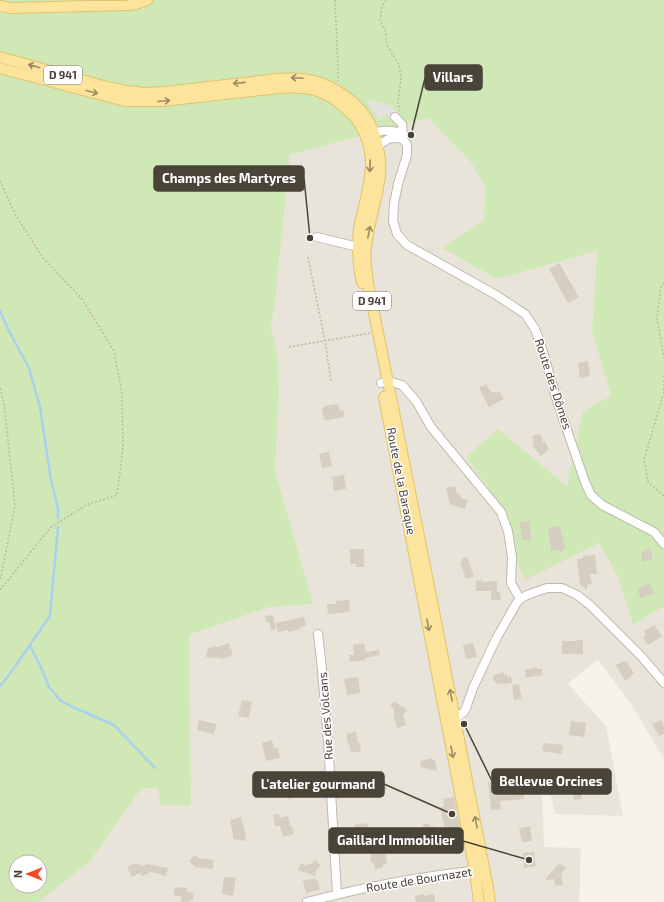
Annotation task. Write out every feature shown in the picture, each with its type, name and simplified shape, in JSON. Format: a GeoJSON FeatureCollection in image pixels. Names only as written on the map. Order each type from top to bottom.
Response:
{"type":"FeatureCollection","features":[{"type":"Feature","properties":{"kind":"main road"},"geometry":{"type":"LineString","coordinates":[[5,0],[96,0]]}},
{"type":"Feature","properties":{"kind":"main road"},"geometry":{"type":"LineString","coordinates":[[0,6],[12,8],[119,5],[136,4],[146,0]]}},
{"type":"Feature","properties":{"kind":"main road","name":"D 941"},"geometry":{"type":"LineString","coordinates":[[0,57],[107,87],[145,93],[278,83]]}},
{"type":"Feature","properties":{"kind":"main road","name":"D 941"},"geometry":{"type":"LineString","coordinates":[[0,68],[125,101],[162,102],[278,83]]}},
{"type":"Feature","properties":{"kind":"main road","name":"Route de la Baraque"},"geometry":{"type":"LineString","coordinates":[[278,83],[294,78],[309,79],[325,84],[338,90],[352,102],[363,113],[370,124],[373,147],[369,180],[359,229],[359,269],[372,333],[385,382]]}},
{"type":"Feature","properties":{"kind":"main road","name":"Route de la Baraque"},"geometry":{"type":"LineString","coordinates":[[278,83],[308,88],[324,93],[336,100],[356,119],[380,161],[380,179],[366,247],[368,283],[420,579],[451,721],[480,870],[479,902]]}},
{"type":"Feature","properties":{"kind":"main road","name":"Route de la Baraque"},"geometry":{"type":"LineString","coordinates":[[480,870],[488,888],[490,902]]}},
{"type":"Feature","properties":{"kind":"street","name":"Route de la Baraque"},"geometry":{"type":"LineString","coordinates":[[308,88],[325,89],[338,95],[362,117],[372,134]]}},
{"type":"Feature","properties":{"kind":"street"},"geometry":{"type":"LineString","coordinates":[[395,118],[402,124]]}},
{"type":"Feature","properties":{"kind":"street","name":"Route des Dômes"},"geometry":{"type":"LineString","coordinates":[[402,124],[403,139],[407,145],[408,155],[398,184],[394,204],[393,221],[397,234],[407,245],[496,295],[525,314],[535,329],[541,345],[558,404],[585,482],[591,495],[602,505],[654,532],[664,544]]}},
{"type":"Feature","properties":{"kind":"street"},"geometry":{"type":"LineString","coordinates":[[372,134],[386,130],[398,132],[403,139]]}},
{"type":"Feature","properties":{"kind":"street"},"geometry":{"type":"LineString","coordinates":[[373,147],[387,138],[403,139]]}},
{"type":"Feature","properties":{"kind":"street"},"geometry":{"type":"LineString","coordinates":[[317,237],[358,247]]}},
{"type":"Feature","properties":{"kind":"street"},"geometry":{"type":"LineString","coordinates":[[385,382],[402,385],[416,401],[431,427],[501,512],[508,531],[512,557],[511,583],[520,599]]}},
{"type":"Feature","properties":{"kind":"street"},"geometry":{"type":"LineString","coordinates":[[451,721],[464,712],[473,688],[496,639],[516,604],[520,599],[533,592],[547,588],[562,588],[576,595],[590,605],[641,656],[664,683]]}},
{"type":"Feature","properties":{"kind":"street","name":"Rue des Volcans"},"geometry":{"type":"LineString","coordinates":[[318,634],[322,659],[328,741],[337,894]]}},
{"type":"Feature","properties":{"kind":"street","name":"Route de Bournazet"},"geometry":{"type":"LineString","coordinates":[[307,902],[392,882],[480,870]]}},
{"type":"Feature","properties":{"kind":"path"},"geometry":{"type":"LineString","coordinates":[[335,0],[338,90]]}},
{"type":"Feature","properties":{"kind":"path"},"geometry":{"type":"LineString","coordinates":[[386,0],[382,7],[380,20],[385,30],[387,45],[399,65],[401,77],[398,103],[402,124]]}},
{"type":"Feature","properties":{"kind":"path"},"geometry":{"type":"LineString","coordinates":[[0,181],[15,214],[43,258],[82,299],[114,351],[122,393],[123,448],[117,495],[86,505],[51,527],[0,590]]}},
{"type":"Feature","properties":{"kind":"path"},"geometry":{"type":"LineString","coordinates":[[308,257],[325,341],[331,381]]}},
{"type":"Feature","properties":{"kind":"path"},"geometry":{"type":"LineString","coordinates":[[664,283],[661,287],[657,318],[664,358]]}},
{"type":"Feature","properties":{"kind":"path"},"geometry":{"type":"LineString","coordinates":[[289,347],[372,333]]}},
{"type":"Feature","properties":{"kind":"path"},"geometry":{"type":"LineString","coordinates":[[664,376],[664,392],[644,460],[648,482],[664,496]]}},
{"type":"Feature","properties":{"kind":"path"},"geometry":{"type":"LineString","coordinates":[[0,388],[4,403],[15,506],[0,581]]}},
{"type":"Feature","properties":{"kind":"shaded area"},"geometry":{"type":"Polygon","coordinates":[[[370,100],[390,105],[400,114],[391,121],[387,114],[380,120],[367,103],[370,100]]]}},
{"type":"Feature","properties":{"kind":"shaded area"},"geometry":{"type":"Polygon","coordinates":[[[428,118],[470,161],[485,186],[484,220],[442,248],[497,279],[597,251],[592,331],[611,396],[583,412],[567,486],[498,429],[466,457],[507,513],[518,565],[599,543],[618,577],[633,625],[664,607],[664,759],[635,710],[598,659],[568,684],[606,726],[623,816],[555,814],[550,791],[542,793],[544,847],[581,848],[579,902],[39,902],[90,861],[141,789],[158,787],[191,805],[189,635],[269,607],[313,604],[275,470],[279,394],[278,358],[271,327],[275,302],[290,155],[428,118]]]}},
{"type":"Feature","properties":{"kind":"green space"},"geometry":{"type":"Polygon","coordinates":[[[0,0],[664,0],[664,607],[633,625],[618,577],[599,543],[525,580],[518,565],[507,513],[466,457],[498,429],[567,486],[583,411],[611,396],[592,331],[597,251],[497,279],[442,248],[484,220],[485,186],[470,161],[428,118],[290,155],[275,302],[271,327],[278,358],[279,394],[275,470],[313,604],[269,607],[189,635],[191,805],[161,805],[158,787],[141,789],[90,861],[39,902],[0,902],[0,0]]]}},
{"type":"Feature","properties":{"kind":"building"},"geometry":{"type":"Polygon","coordinates":[[[474,69],[482,73],[484,79],[483,83],[476,89],[465,89],[474,81],[466,71],[474,69]]]}},
{"type":"Feature","properties":{"kind":"building"},"geometry":{"type":"Polygon","coordinates":[[[559,263],[579,297],[568,303],[549,269],[559,263]]]}},
{"type":"Feature","properties":{"kind":"building"},"geometry":{"type":"Polygon","coordinates":[[[588,361],[590,376],[580,378],[578,363],[588,361]]]}},
{"type":"Feature","properties":{"kind":"building"},"geometry":{"type":"Polygon","coordinates":[[[486,384],[490,391],[496,393],[499,391],[504,399],[489,407],[479,388],[486,384]]]}},
{"type":"Feature","properties":{"kind":"building"},"geometry":{"type":"Polygon","coordinates":[[[338,404],[340,411],[343,410],[344,417],[324,420],[322,408],[325,406],[338,404]]]}},
{"type":"Feature","properties":{"kind":"building"},"geometry":{"type":"Polygon","coordinates":[[[541,434],[543,442],[545,441],[549,449],[541,456],[532,446],[534,445],[532,436],[541,434]]]}},
{"type":"Feature","properties":{"kind":"building"},"geometry":{"type":"Polygon","coordinates":[[[329,452],[332,466],[322,468],[319,454],[329,452]]]}},
{"type":"Feature","properties":{"kind":"building"},"geometry":{"type":"Polygon","coordinates":[[[344,475],[346,489],[334,491],[332,477],[344,475]]]}},
{"type":"Feature","properties":{"kind":"building"},"geometry":{"type":"Polygon","coordinates":[[[455,486],[457,493],[461,498],[468,500],[465,509],[450,504],[446,488],[455,486]]]}},
{"type":"Feature","properties":{"kind":"building"},"geometry":{"type":"Polygon","coordinates":[[[530,521],[531,540],[522,540],[520,522],[530,521]]]}},
{"type":"Feature","properties":{"kind":"building"},"geometry":{"type":"Polygon","coordinates":[[[560,526],[565,548],[561,552],[558,550],[551,551],[548,528],[560,526]]]}},
{"type":"Feature","properties":{"kind":"building"},"geometry":{"type":"Polygon","coordinates":[[[650,548],[653,559],[643,562],[641,553],[650,548]]]}},
{"type":"Feature","properties":{"kind":"building"},"geometry":{"type":"Polygon","coordinates":[[[350,549],[364,549],[364,567],[356,567],[356,564],[350,564],[350,549]]]}},
{"type":"Feature","properties":{"kind":"building"},"geometry":{"type":"Polygon","coordinates":[[[595,555],[597,574],[590,574],[592,584],[587,585],[587,590],[580,585],[577,559],[583,559],[583,556],[595,555]]]}},
{"type":"Feature","properties":{"kind":"building"},"geometry":{"type":"Polygon","coordinates":[[[467,557],[474,576],[466,579],[460,562],[462,562],[461,559],[467,557]]]}},
{"type":"Feature","properties":{"kind":"building"},"geometry":{"type":"Polygon","coordinates":[[[482,580],[482,582],[497,581],[497,592],[500,592],[501,600],[491,600],[491,591],[476,591],[476,581],[482,580]]]}},
{"type":"Feature","properties":{"kind":"building"},"geometry":{"type":"Polygon","coordinates":[[[649,583],[654,593],[641,598],[637,589],[649,583]]]}},
{"type":"Feature","properties":{"kind":"building"},"geometry":{"type":"Polygon","coordinates":[[[349,600],[350,612],[328,614],[327,604],[336,604],[335,601],[349,600]]]}},
{"type":"Feature","properties":{"kind":"building"},"geometry":{"type":"Polygon","coordinates":[[[273,615],[276,629],[271,630],[269,622],[266,622],[265,616],[273,615]]]}},
{"type":"Feature","properties":{"kind":"building"},"geometry":{"type":"Polygon","coordinates":[[[304,617],[306,626],[300,627],[301,629],[288,632],[288,630],[278,632],[276,623],[304,617]]]}},
{"type":"Feature","properties":{"kind":"building"},"geometry":{"type":"Polygon","coordinates":[[[654,625],[662,636],[648,645],[643,638],[646,635],[644,631],[654,625]]]}},
{"type":"Feature","properties":{"kind":"building"},"geometry":{"type":"Polygon","coordinates":[[[583,640],[583,654],[562,654],[562,641],[583,640]]]}},
{"type":"Feature","properties":{"kind":"building"},"geometry":{"type":"Polygon","coordinates":[[[229,643],[233,655],[222,659],[206,657],[208,647],[218,647],[229,643]]]}},
{"type":"Feature","properties":{"kind":"building"},"geometry":{"type":"Polygon","coordinates":[[[364,643],[366,652],[379,650],[380,655],[365,658],[366,660],[350,662],[349,655],[354,655],[353,645],[364,643]]]}},
{"type":"Feature","properties":{"kind":"building"},"geometry":{"type":"Polygon","coordinates":[[[473,643],[477,657],[466,659],[463,645],[473,643]]]}},
{"type":"Feature","properties":{"kind":"building"},"geometry":{"type":"Polygon","coordinates":[[[623,661],[624,663],[626,661],[634,673],[625,681],[616,665],[623,661]]]}},
{"type":"Feature","properties":{"kind":"building"},"geometry":{"type":"Polygon","coordinates":[[[534,668],[542,669],[543,675],[526,678],[525,670],[534,668]]]}},
{"type":"Feature","properties":{"kind":"building"},"geometry":{"type":"Polygon","coordinates":[[[504,672],[504,675],[507,674],[507,677],[511,676],[512,683],[496,684],[495,681],[493,681],[494,675],[504,672]]]}},
{"type":"Feature","properties":{"kind":"building"},"geometry":{"type":"Polygon","coordinates":[[[358,677],[360,693],[347,695],[344,679],[358,677]]]}},
{"type":"Feature","properties":{"kind":"building"},"geometry":{"type":"Polygon","coordinates":[[[519,684],[522,699],[514,700],[512,685],[519,684]]]}},
{"type":"Feature","properties":{"kind":"building"},"geometry":{"type":"Polygon","coordinates":[[[242,700],[252,702],[249,718],[238,716],[242,700]]]}},
{"type":"Feature","properties":{"kind":"building"},"geometry":{"type":"Polygon","coordinates":[[[394,701],[407,710],[403,715],[406,725],[397,728],[394,709],[390,706],[394,701]]]}},
{"type":"Feature","properties":{"kind":"building"},"geometry":{"type":"Polygon","coordinates":[[[199,720],[216,724],[214,734],[197,730],[199,720]]]}},
{"type":"Feature","properties":{"kind":"building"},"geometry":{"type":"Polygon","coordinates":[[[661,720],[664,726],[664,734],[659,736],[652,724],[661,720]]]}},
{"type":"Feature","properties":{"kind":"building"},"geometry":{"type":"Polygon","coordinates":[[[571,721],[586,723],[584,737],[569,735],[571,721]]]}},
{"type":"Feature","properties":{"kind":"building"},"geometry":{"type":"Polygon","coordinates":[[[356,732],[361,751],[351,753],[346,734],[356,732]]]}},
{"type":"Feature","properties":{"kind":"building"},"geometry":{"type":"Polygon","coordinates":[[[272,740],[274,749],[278,748],[280,758],[266,761],[262,743],[272,740]]]}},
{"type":"Feature","properties":{"kind":"building"},"geometry":{"type":"Polygon","coordinates":[[[544,743],[563,745],[562,754],[542,751],[544,743]]]}},
{"type":"Feature","properties":{"kind":"building"},"geometry":{"type":"Polygon","coordinates":[[[432,758],[435,760],[437,771],[421,767],[420,761],[432,758]]]}},
{"type":"Feature","properties":{"kind":"building"},"geometry":{"type":"Polygon","coordinates":[[[572,776],[580,776],[582,799],[574,800],[572,776]]]}},
{"type":"Feature","properties":{"kind":"building"},"geometry":{"type":"Polygon","coordinates":[[[385,780],[387,790],[368,794],[366,783],[385,780]]]}},
{"type":"Feature","properties":{"kind":"building"},"geometry":{"type":"Polygon","coordinates":[[[499,781],[499,788],[518,786],[519,789],[523,789],[524,799],[500,801],[501,809],[491,810],[488,782],[499,781]]]}},
{"type":"Feature","properties":{"kind":"building"},"geometry":{"type":"Polygon","coordinates":[[[286,784],[295,787],[298,796],[288,799],[286,793],[279,794],[276,787],[286,784]]]}},
{"type":"Feature","properties":{"kind":"building"},"geometry":{"type":"Polygon","coordinates":[[[454,797],[462,838],[452,839],[450,829],[445,830],[440,807],[444,806],[443,799],[454,797]]]}},
{"type":"Feature","properties":{"kind":"building"},"geometry":{"type":"Polygon","coordinates":[[[279,814],[280,818],[288,816],[290,826],[292,826],[294,834],[283,837],[280,826],[275,826],[273,815],[279,814]]]}},
{"type":"Feature","properties":{"kind":"building"},"geometry":{"type":"Polygon","coordinates":[[[241,817],[246,832],[245,841],[233,839],[230,820],[241,817]]]}},
{"type":"Feature","properties":{"kind":"building"},"geometry":{"type":"Polygon","coordinates":[[[367,823],[372,839],[359,841],[358,833],[356,833],[354,825],[367,823]]]}},
{"type":"Feature","properties":{"kind":"building"},"geometry":{"type":"Polygon","coordinates":[[[423,824],[430,824],[430,827],[436,826],[437,840],[424,840],[423,824]]]}},
{"type":"Feature","properties":{"kind":"building"},"geometry":{"type":"Polygon","coordinates":[[[530,826],[532,841],[522,842],[519,828],[530,826]]]}},
{"type":"Feature","properties":{"kind":"building"},"geometry":{"type":"Polygon","coordinates":[[[385,851],[387,864],[383,864],[383,867],[375,869],[374,862],[371,863],[370,853],[385,851]]]}},
{"type":"Feature","properties":{"kind":"building"},"geometry":{"type":"Polygon","coordinates":[[[534,852],[536,866],[524,868],[523,853],[534,852]]]}},
{"type":"Feature","properties":{"kind":"building"},"geometry":{"type":"Polygon","coordinates":[[[195,855],[198,858],[214,860],[213,869],[195,867],[189,861],[195,855]]]}},
{"type":"Feature","properties":{"kind":"building"},"geometry":{"type":"Polygon","coordinates":[[[315,860],[321,866],[316,870],[315,876],[298,870],[301,863],[305,865],[311,864],[315,860]]]}},
{"type":"Feature","properties":{"kind":"building"},"geometry":{"type":"Polygon","coordinates":[[[136,863],[143,866],[147,864],[168,868],[166,876],[151,872],[143,876],[140,873],[132,877],[127,867],[136,863]]]}},
{"type":"Feature","properties":{"kind":"building"},"geometry":{"type":"Polygon","coordinates":[[[559,863],[566,868],[561,874],[563,885],[555,886],[554,879],[545,880],[559,863]]]}},
{"type":"Feature","properties":{"kind":"building"},"geometry":{"type":"Polygon","coordinates":[[[224,877],[236,878],[233,896],[222,894],[224,877]]]}},
{"type":"Feature","properties":{"kind":"building"},"geometry":{"type":"Polygon","coordinates":[[[316,879],[320,890],[306,893],[303,880],[316,879]]]}},
{"type":"Feature","properties":{"kind":"building"},"geometry":{"type":"Polygon","coordinates":[[[175,887],[187,888],[187,892],[194,893],[193,900],[190,900],[189,902],[181,902],[182,897],[173,895],[175,887]]]}},
{"type":"Feature","properties":{"kind":"building"},"geometry":{"type":"Polygon","coordinates":[[[424,894],[424,896],[434,894],[435,902],[416,902],[415,896],[424,894]]]}},
{"type":"Feature","properties":{"kind":"waterway"},"geometry":{"type":"LineString","coordinates":[[0,311],[29,368],[40,407],[51,480],[58,508],[58,518]]}},
{"type":"Feature","properties":{"kind":"waterway"},"geometry":{"type":"LineString","coordinates":[[0,686],[50,616],[58,527]]}},
{"type":"Feature","properties":{"kind":"waterway"},"geometry":{"type":"LineString","coordinates":[[30,646],[49,687],[61,701],[114,725],[155,768]]}},
{"type":"Feature","properties":{"kind":"place","name":"Villars"},"geometry":{"type":"Point","coordinates":[411,135]}},
{"type":"Feature","properties":{"kind":"place","name":"Champs des Martyres"},"geometry":{"type":"Point","coordinates":[310,238]}},
{"type":"Feature","properties":{"kind":"place","name":"Bellevue Orcines"},"geometry":{"type":"Point","coordinates":[464,724]}},
{"type":"Feature","properties":{"kind":"place","name":"L'atelier gourmand"},"geometry":{"type":"Point","coordinates":[452,814]}},
{"type":"Feature","properties":{"kind":"place","name":"Gaillard Immobilier"},"geometry":{"type":"Point","coordinates":[529,860]}}]}
